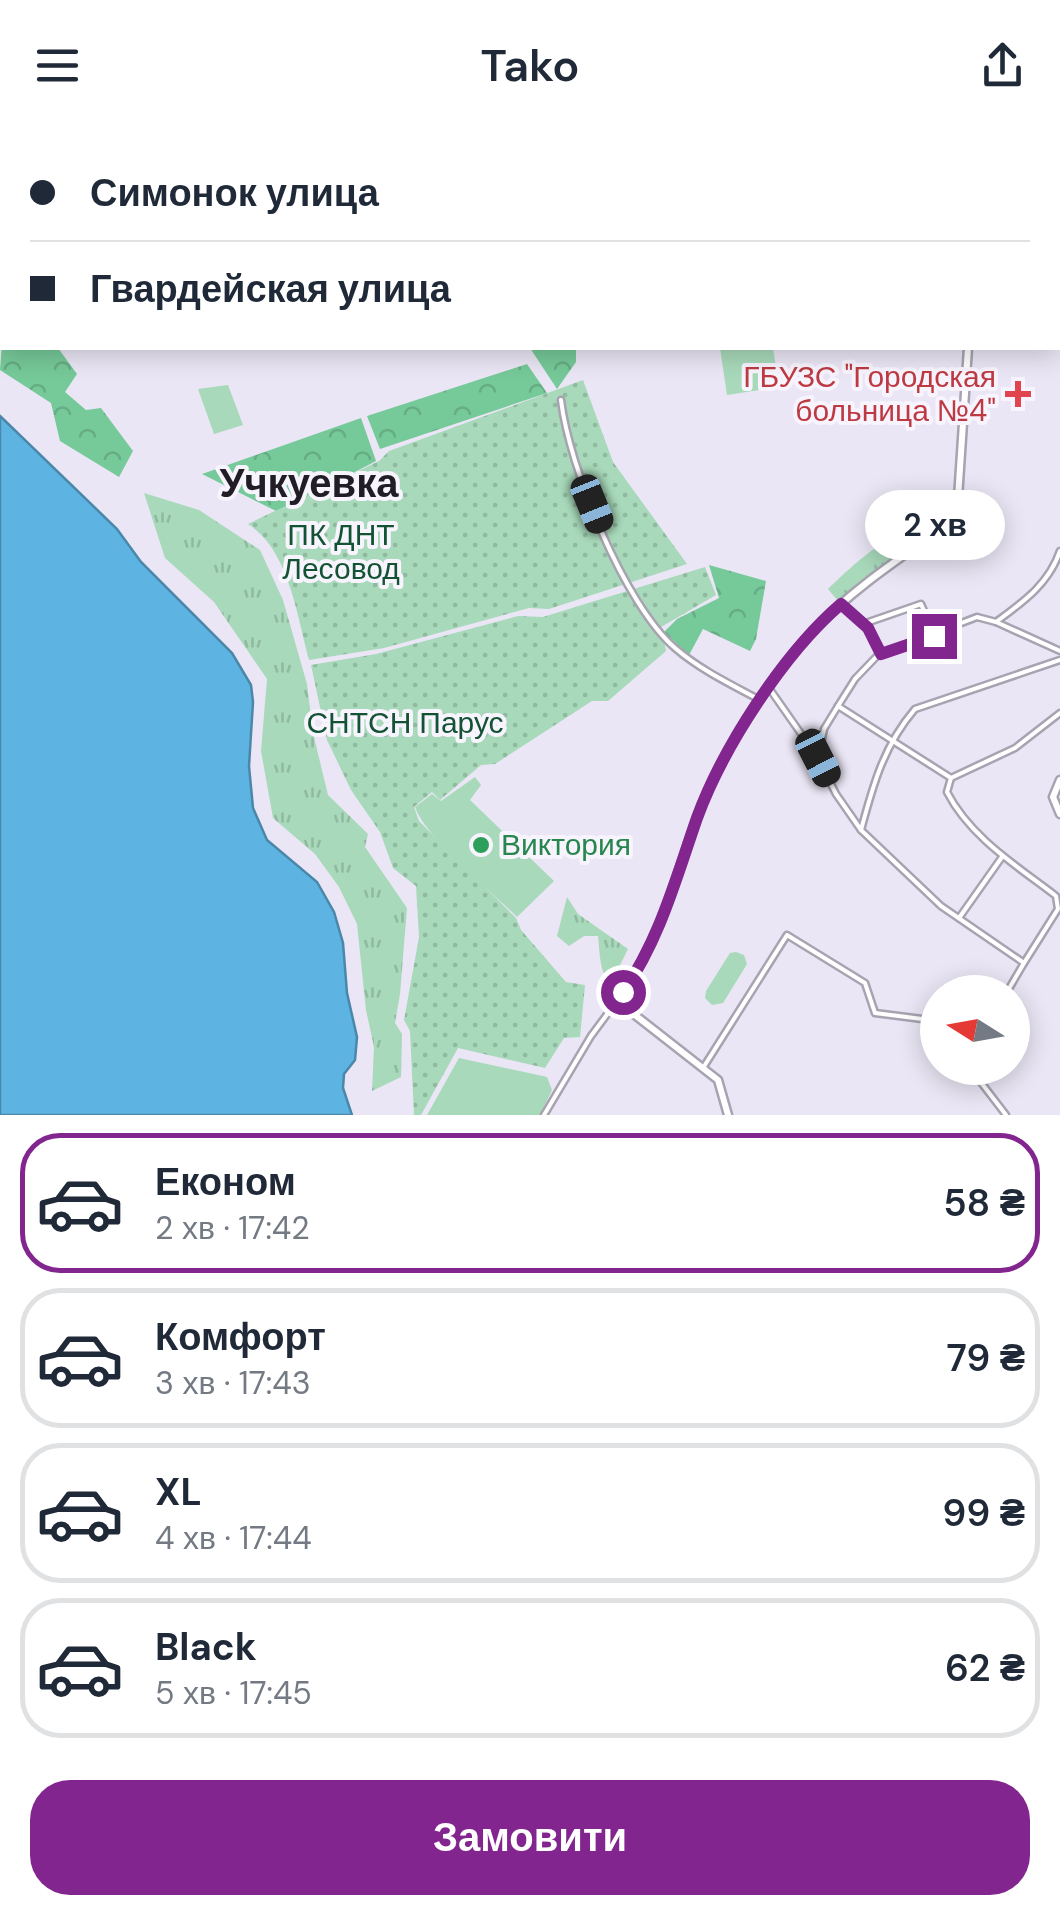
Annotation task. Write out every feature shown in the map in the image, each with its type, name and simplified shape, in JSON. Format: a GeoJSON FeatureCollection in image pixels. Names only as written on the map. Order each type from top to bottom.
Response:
{"type":"FeatureCollection","features":[{"type":"Feature","properties":{"kind":"street"},"geometry":{"type":"LineString","coordinates":[[544,1115],[644,958],[678,880],[698,814],[768,688],[812,632],[841,604],[944,528],[957,514],[968,350]]}},
{"type":"Feature","properties":{"kind":"street"},"geometry":{"type":"LineString","coordinates":[[561,400],[569,445],[628,588],[642,611],[674,648],[760,700]]}},
{"type":"Feature","properties":{"kind":"street"},"geometry":{"type":"LineString","coordinates":[[996,622],[1037,590],[1053,569],[1060,551]]}},
{"type":"Feature","properties":{"kind":"street"},"geometry":{"type":"LineString","coordinates":[[841,604],[868,628],[881,654]]}},
{"type":"Feature","properties":{"kind":"street"},"geometry":{"type":"LineString","coordinates":[[863,624],[921,604],[934,636]]}},
{"type":"Feature","properties":{"kind":"street"},"geometry":{"type":"LineString","coordinates":[[818,758],[824,730],[838,706],[855,679],[881,654],[977,617],[1060,651]]}},
{"type":"Feature","properties":{"kind":"street"},"geometry":{"type":"LineString","coordinates":[[861,830],[878,766],[915,709],[1060,660]]}},
{"type":"Feature","properties":{"kind":"street"},"geometry":{"type":"LineString","coordinates":[[768,688],[818,758],[836,794],[861,830],[941,906],[1024,963]]}},
{"type":"Feature","properties":{"kind":"street"},"geometry":{"type":"LineString","coordinates":[[838,706],[951,778]]}},
{"type":"Feature","properties":{"kind":"street"},"geometry":{"type":"LineString","coordinates":[[1017,975],[1058,909],[1056,896],[958,813],[947,792],[951,778],[1015,748],[1060,713]]}},
{"type":"Feature","properties":{"kind":"street"},"geometry":{"type":"LineString","coordinates":[[1060,780],[1053,797],[1060,814]]}},
{"type":"Feature","properties":{"kind":"street"},"geometry":{"type":"LineString","coordinates":[[959,918],[1004,855]]}},
{"type":"Feature","properties":{"kind":"street"},"geometry":{"type":"LineString","coordinates":[[703,1068],[787,936],[865,983],[875,1012],[920,1019]]}},
{"type":"Feature","properties":{"kind":"street"},"geometry":{"type":"LineString","coordinates":[[615,1004],[626,1008],[718,1080],[728,1115]]}},
{"type":"Feature","properties":{"kind":"street"},"geometry":{"type":"LineString","coordinates":[[983,1085],[1006,1115]]}},
{"type":"Feature","properties":{"kind":"green space"},"geometry":{"type":"Polygon","coordinates":[[[1,350],[59,350],[77,374],[65,392],[86,410],[101,408],[133,451],[119,477],[60,441],[51,403],[0,370],[1,350]]]}},
{"type":"Feature","properties":{"kind":"green space"},"geometry":{"type":"Polygon","coordinates":[[[531,350],[576,350],[576,362],[557,389],[531,350]]]}},
{"type":"Feature","properties":{"kind":"green space"},"geometry":{"type":"Polygon","coordinates":[[[720,350],[773,350],[779,387],[727,395],[720,350]]]}},
{"type":"Feature","properties":{"kind":"green space"},"geometry":{"type":"Polygon","coordinates":[[[527,364],[547,393],[380,449],[367,416],[527,364]]]}},
{"type":"Feature","properties":{"kind":"green space","name":"ПК ДНТ Лесовод"},"geometry":{"type":"Polygon","coordinates":[[[583,380],[613,462],[687,564],[549,609],[529,608],[384,648],[309,660],[282,567],[262,536],[248,524],[379,461],[389,451],[583,380]]]}},
{"type":"Feature","properties":{"kind":"green space"},"geometry":{"type":"Polygon","coordinates":[[[228,385],[243,425],[214,434],[198,389],[228,385]]]}},
{"type":"Feature","properties":{"kind":"green space"},"geometry":{"type":"Polygon","coordinates":[[[361,418],[376,461],[278,512],[202,474],[361,418]]]}},
{"type":"Feature","properties":{"kind":"green space"},"geometry":{"type":"Polygon","coordinates":[[[144,493],[199,510],[260,550],[283,600],[307,684],[313,733],[328,795],[368,834],[365,847],[407,908],[395,1023],[402,1034],[401,1077],[372,1091],[374,1047],[357,924],[339,887],[315,854],[273,818],[261,751],[267,679],[214,602],[165,558],[144,493]]]}},
{"type":"Feature","properties":{"kind":"green space"},"geometry":{"type":"Polygon","coordinates":[[[910,532],[917,542],[838,601],[828,589],[877,547],[910,532]]]}},
{"type":"Feature","properties":{"kind":"green space"},"geometry":{"type":"Polygon","coordinates":[[[709,565],[766,581],[756,639],[750,651],[703,629],[689,655],[664,632],[677,619],[719,598],[709,565]]]}},
{"type":"Feature","properties":{"kind":"green space","name":"СНТСН Парус"},"geometry":{"type":"Polygon","coordinates":[[[705,567],[716,595],[661,627],[666,651],[608,701],[592,701],[495,764],[481,765],[440,800],[432,792],[414,807],[419,821],[516,918],[521,930],[566,982],[585,985],[580,1037],[564,1038],[545,1068],[458,1048],[421,1115],[414,1115],[410,1031],[404,1020],[419,937],[416,886],[393,868],[380,832],[351,790],[327,740],[311,665],[376,654],[518,616],[543,617],[705,567]]]}},
{"type":"Feature","properties":{"kind":"green space","name":"Виктория"},"geometry":{"type":"Polygon","coordinates":[[[475,777],[481,785],[470,800],[554,881],[517,917],[445,848],[415,807],[432,794],[441,801],[475,777]]]}},
{"type":"Feature","properties":{"kind":"green space"},"geometry":{"type":"Polygon","coordinates":[[[567,897],[578,914],[628,949],[619,967],[621,973],[612,985],[602,969],[598,936],[584,936],[569,946],[557,936],[567,897]]]}},
{"type":"Feature","properties":{"kind":"green space"},"geometry":{"type":"Polygon","coordinates":[[[730,953],[744,955],[747,964],[723,1003],[712,1005],[705,998],[706,991],[730,953]]]}},
{"type":"Feature","properties":{"kind":"green space"},"geometry":{"type":"Polygon","coordinates":[[[459,1058],[547,1077],[552,1090],[540,1115],[427,1115],[459,1058]]]}},
{"type":"Feature","properties":{"kind":"water"},"geometry":{"type":"Polygon","coordinates":[[[0,416],[117,529],[141,562],[232,653],[251,685],[249,766],[253,808],[267,840],[317,882],[334,912],[343,943],[347,993],[357,1037],[355,1060],[344,1074],[343,1088],[352,1115],[0,1115],[0,416]]]}},
{"type":"Feature","properties":{"kind":"place","name":"ГБУЗС \"Городская больница №4\""},"geometry":{"type":"Point","coordinates":[1018,394]}},
{"type":"Feature","properties":{"kind":"place","name":"Виктория"},"geometry":{"type":"Point","coordinates":[481,845]}},
{"type":"Feature","properties":{"kind":"district","name":"Учкуевка"},"geometry":{"type":"Point","coordinates":[309,483]}},
{"type":"Feature","properties":{"kind":"route"},"geometry":{"type":"LineString","coordinates":[[623,992],[649,948],[678,880],[698,814],[728,756],[760,700],[812,632],[841,604],[868,628],[881,654],[934,636]]}}]}
